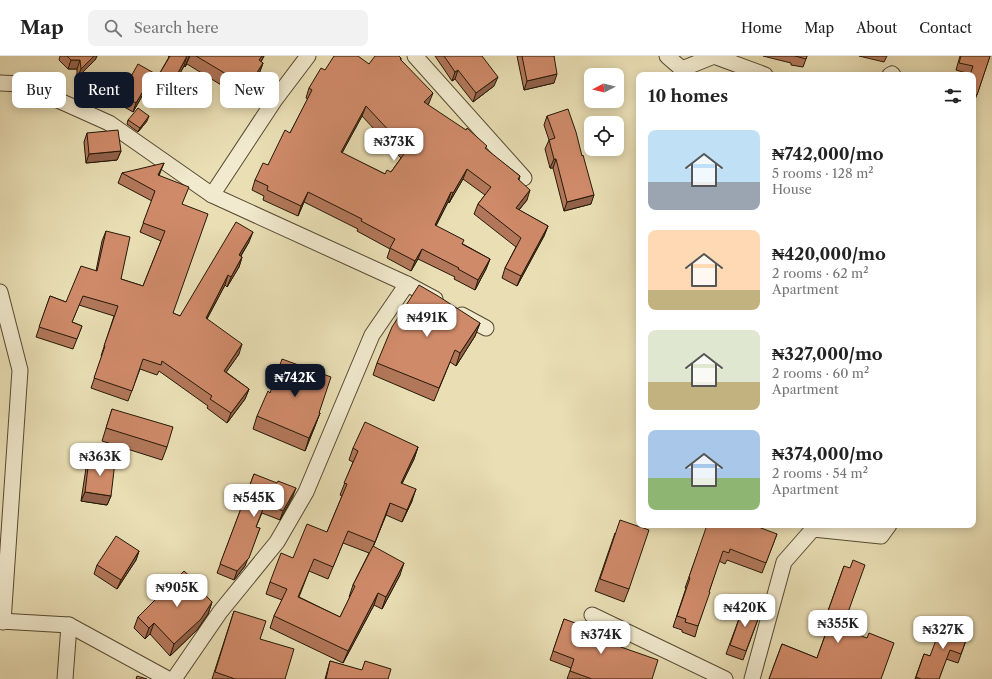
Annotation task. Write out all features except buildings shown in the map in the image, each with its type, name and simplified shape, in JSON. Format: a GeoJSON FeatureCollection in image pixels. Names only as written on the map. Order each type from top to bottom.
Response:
{"type":"FeatureCollection","features":[{"type":"Feature","properties":{"kind":"street"},"geometry":{"type":"LineString","coordinates":[[212,195],[274,101],[308,56]]}},
{"type":"Feature","properties":{"kind":"street"},"geometry":{"type":"LineString","coordinates":[[415,56],[524,178]]}},
{"type":"Feature","properties":{"kind":"street"},"geometry":{"type":"LineString","coordinates":[[667,56],[682,69],[714,56],[757,72]]}},
{"type":"Feature","properties":{"kind":"street"},"geometry":{"type":"LineString","coordinates":[[0,83],[22,84],[109,123],[212,195],[407,284],[486,328]]}},
{"type":"Feature","properties":{"kind":"street"},"geometry":{"type":"LineString","coordinates":[[174,679],[220,612],[277,542],[306,492],[372,335],[407,284]]}},
{"type":"Feature","properties":{"kind":"street"},"geometry":{"type":"LineString","coordinates":[[0,292],[20,370],[2,622],[70,625],[168,679]]}},
{"type":"Feature","properties":{"kind":"street"},"geometry":{"type":"LineString","coordinates":[[752,679],[784,562],[814,529],[881,536],[887,528]]}},
{"type":"Feature","properties":{"kind":"street"},"geometry":{"type":"LineString","coordinates":[[592,615],[724,679]]}},
{"type":"Feature","properties":{"kind":"street"},"geometry":{"type":"LineString","coordinates":[[64,679],[70,625]]}}]}
